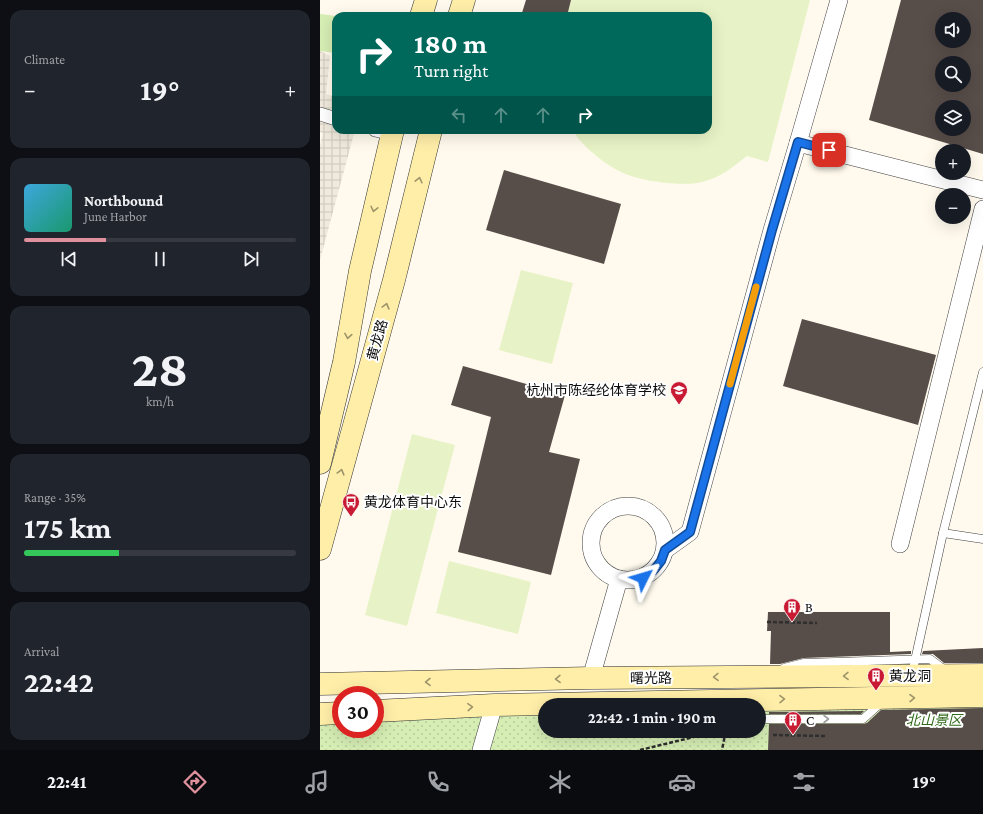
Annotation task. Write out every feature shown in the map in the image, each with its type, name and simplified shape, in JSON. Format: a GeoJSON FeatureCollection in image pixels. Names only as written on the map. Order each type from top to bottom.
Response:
{"type":"FeatureCollection","features":[{"type":"Feature","properties":{"kind":"main road"},"geometry":{"type":"LineString","coordinates":[[422,12],[426,0]]}},
{"type":"Feature","properties":{"kind":"main road"},"geometry":{"type":"LineString","coordinates":[[461,12],[464,0]]}},
{"type":"Feature","properties":{"kind":"main road","name":"黄龙路"},"geometry":{"type":"LineString","coordinates":[[321,449],[344,362],[386,134]]}},
{"type":"Feature","properties":{"kind":"main road","name":"黄龙路"},"geometry":{"type":"LineString","coordinates":[[320,548],[394,280],[430,134]]}},
{"type":"Feature","properties":{"kind":"main road","name":"曙光路"},"geometry":{"type":"LineString","coordinates":[[320,684],[592,678],[757,677],[914,667],[952,675],[983,675]]}},
{"type":"Feature","properties":{"kind":"main road","name":"曙光路"},"geometry":{"type":"LineString","coordinates":[[766,701],[983,696]]}},
{"type":"Feature","properties":{"kind":"main road","name":"曙光路"},"geometry":{"type":"LineString","coordinates":[[384,711],[538,704]]}},
{"type":"Feature","properties":{"kind":"main road"},"geometry":{"type":"LineString","coordinates":[[320,714],[332,713]]}},
{"type":"Feature","properties":{"kind":"street"},"geometry":{"type":"LineString","coordinates":[[665,550],[690,532],[772,230],[838,0]]}},
{"type":"Feature","properties":{"kind":"street"},"geometry":{"type":"LineString","coordinates":[[320,114],[332,118]]}},
{"type":"Feature","properties":{"kind":"street"},"geometry":{"type":"LineString","coordinates":[[798,142],[983,190]]}},
{"type":"Feature","properties":{"kind":"street"},"geometry":{"type":"LineString","coordinates":[[900,544],[983,209]]}},
{"type":"Feature","properties":{"kind":"street"},"geometry":{"type":"LineString","coordinates":[[631,507],[643,510],[653,516],[661,526],[665,537],[665,550],[661,561],[653,571],[643,578],[631,580],[619,579],[608,574],[599,566],[593,555],[591,543],[593,531],[599,520],[608,512],[619,508],[631,507]]}},
{"type":"Feature","properties":{"kind":"street"},"geometry":{"type":"LineString","coordinates":[[592,678],[619,579]]}},
{"type":"Feature","properties":{"kind":"street"},"geometry":{"type":"LineString","coordinates":[[481,750],[494,705]]}},
{"type":"Feature","properties":{"kind":"lane"},"geometry":{"type":"LineString","coordinates":[[914,667],[944,533],[983,372]]}},
{"type":"Feature","properties":{"kind":"lane"},"geometry":{"type":"LineString","coordinates":[[944,533],[983,539]]}},
{"type":"Feature","properties":{"kind":"lane"},"geometry":{"type":"LineString","coordinates":[[766,719],[863,719],[886,698]]}},
{"type":"Feature","properties":{"kind":"path"},"geometry":{"type":"LineString","coordinates":[[768,622],[817,623]]}},
{"type":"Feature","properties":{"kind":"path"},"geometry":{"type":"LineString","coordinates":[[773,735],[827,736]]}},
{"type":"Feature","properties":{"kind":"path"},"geometry":{"type":"LineString","coordinates":[[640,750],[690,738]]}},
{"type":"Feature","properties":{"kind":"path"},"geometry":{"type":"LineString","coordinates":[[722,750],[724,738]]}},
{"type":"Feature","properties":{"kind":"green space"},"geometry":{"type":"Polygon","coordinates":[[[571,0],[810,0],[768,162],[747,156],[726,172],[715,178],[702,182],[683,184],[638,178],[621,172],[602,161],[586,147],[575,134],[712,134],[712,12],[568,12],[571,0]]]}},
{"type":"Feature","properties":{"kind":"green space"},"geometry":{"type":"Polygon","coordinates":[[[320,14],[332,16],[332,52],[320,51],[320,14]]]}},
{"type":"Feature","properties":{"kind":"green space"},"geometry":{"type":"Polygon","coordinates":[[[521,270],[573,283],[552,364],[499,350],[521,270]]]}},
{"type":"Feature","properties":{"kind":"green space"},"geometry":{"type":"Polygon","coordinates":[[[412,434],[455,445],[407,626],[365,615],[412,434]]]}},
{"type":"Feature","properties":{"kind":"green space"},"geometry":{"type":"Polygon","coordinates":[[[449,561],[531,582],[518,634],[436,613],[449,561]]]}},
{"type":"Feature","properties":{"kind":"green space","name":"北山景区"},"geometry":{"type":"Polygon","coordinates":[[[983,689],[983,750],[320,750],[320,703],[332,702],[332,738],[384,738],[384,700],[983,689]]]}},
{"type":"Feature","properties":{"kind":"shaded area"},"geometry":{"type":"Polygon","coordinates":[[[320,51],[330,56],[326,94],[332,96],[332,134],[354,134],[320,260],[320,145],[323,133],[320,132],[320,51]]]}},
{"type":"Feature","properties":{"kind":"building"},"geometry":{"type":"Polygon","coordinates":[[[526,0],[571,0],[568,12],[522,12],[526,0]]]}},
{"type":"Feature","properties":{"kind":"building"},"geometry":{"type":"Polygon","coordinates":[[[901,0],[983,0],[983,154],[971,150],[971,144],[949,144],[869,120],[901,0]]]}},
{"type":"Feature","properties":{"kind":"building"},"geometry":{"type":"Polygon","coordinates":[[[504,170],[621,204],[604,264],[486,230],[504,170]]]}},
{"type":"Feature","properties":{"kind":"building"},"geometry":{"type":"Polygon","coordinates":[[[802,319],[936,355],[918,425],[783,386],[802,319]]]}},
{"type":"Feature","properties":{"kind":"building"},"geometry":{"type":"Polygon","coordinates":[[[463,366],[565,395],[549,452],[580,459],[551,575],[458,552],[491,417],[451,405],[463,366]]]}},
{"type":"Feature","properties":{"kind":"building"},"geometry":{"type":"Polygon","coordinates":[[[768,612],[890,612],[890,652],[911,651],[911,654],[804,658],[780,664],[770,664],[771,631],[767,631],[768,612]]]}},
{"type":"Feature","properties":{"kind":"building"},"geometry":{"type":"Polygon","coordinates":[[[983,648],[983,663],[944,663],[933,654],[922,654],[923,651],[983,648]]]}},
{"type":"Feature","properties":{"kind":"building"},"geometry":{"type":"Polygon","coordinates":[[[983,708],[983,750],[768,750],[769,724],[863,724],[867,723],[881,710],[983,708]]]}},
{"type":"Feature","properties":{"kind":"building"},"geometry":{"type":"Polygon","coordinates":[[[864,711],[861,714],[769,714],[769,712],[864,711]]]}},
{"type":"Feature","properties":{"kind":"slow traffic"},"geometry":{"type":"LineString","coordinates":[[730,384],[756,287]]}},
{"type":"Feature","properties":{"kind":"place","name":"杭州市陈经纶体育学校"},"geometry":{"type":"Point","coordinates":[679,405]}},
{"type":"Feature","properties":{"kind":"place","name":"黄龙体育中心东"},"geometry":{"type":"Point","coordinates":[351,517]}},
{"type":"Feature","properties":{"kind":"place","name":"B"},"geometry":{"type":"Point","coordinates":[792,622]}},
{"type":"Feature","properties":{"kind":"place","name":"黄龙洞"},"geometry":{"type":"Point","coordinates":[876,691]}},
{"type":"Feature","properties":{"kind":"place","name":"C"},"geometry":{"type":"Point","coordinates":[793,735]}},
{"type":"Feature","properties":{"kind":"route"},"geometry":{"type":"LineString","coordinates":[[643,578],[653,571],[661,561],[665,550],[690,532],[772,230],[798,142],[829,150]]}}]}
